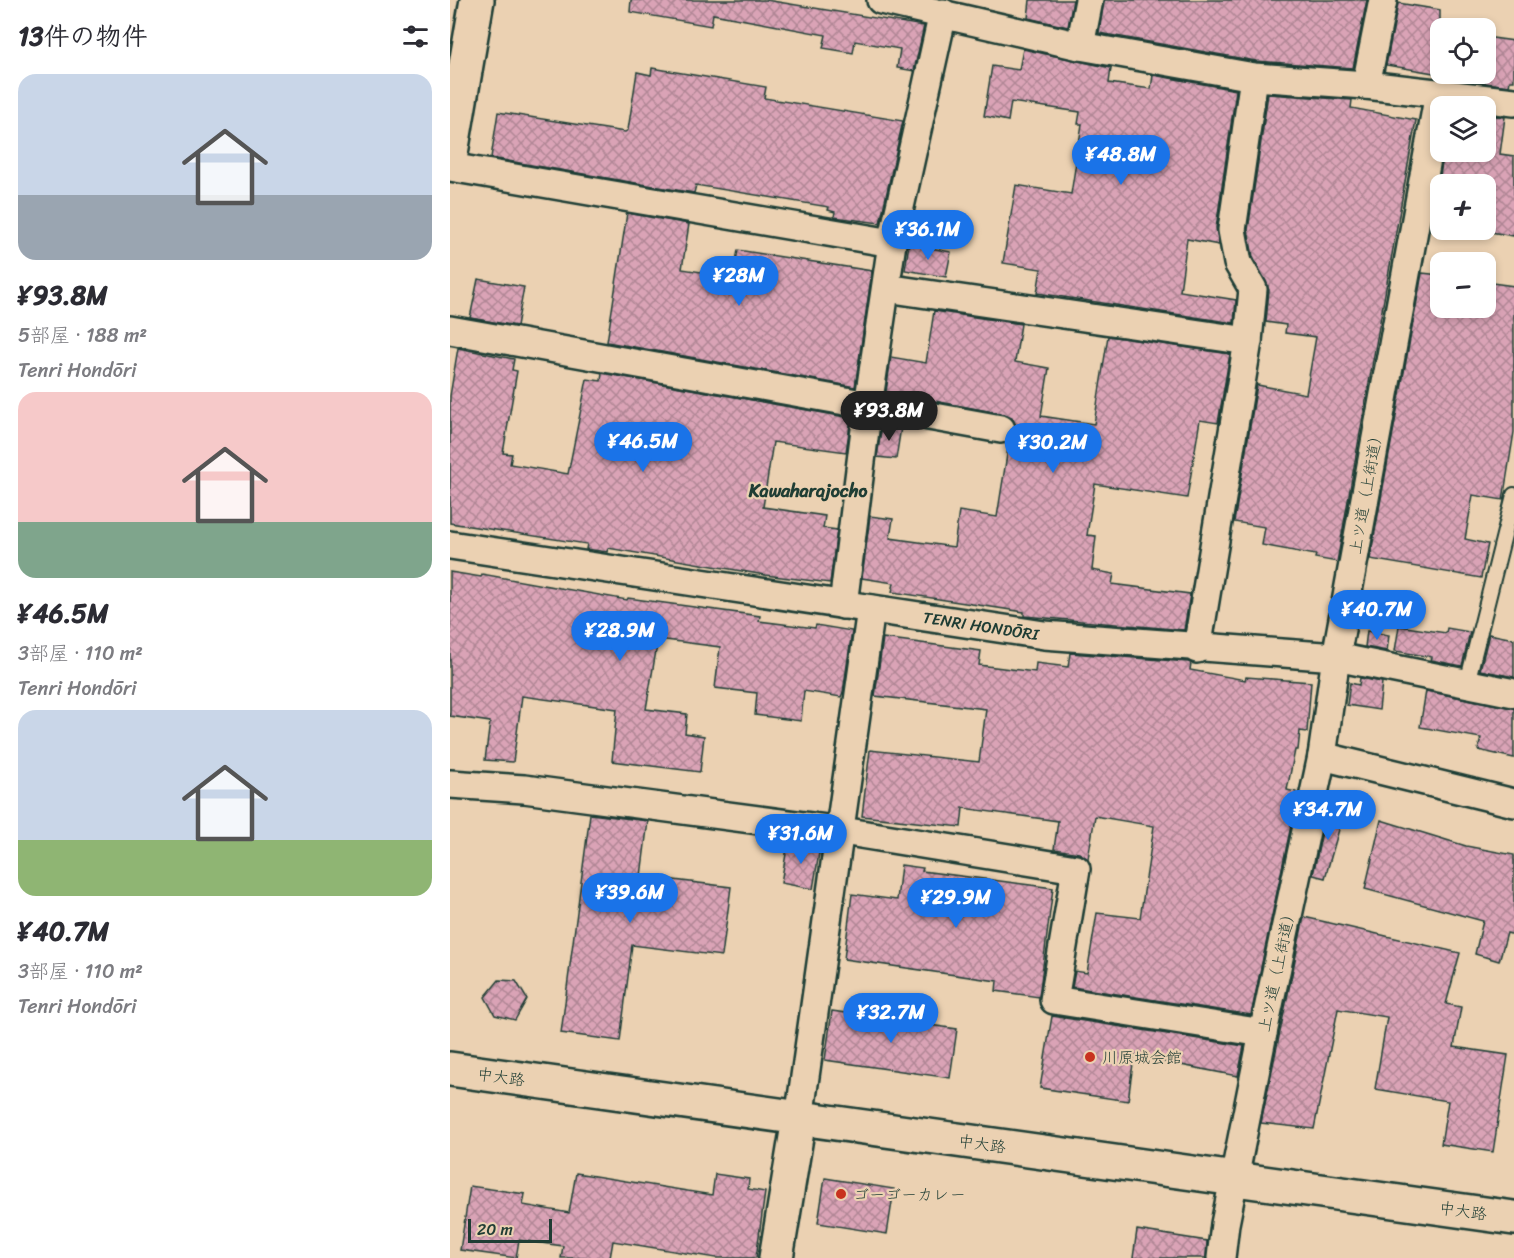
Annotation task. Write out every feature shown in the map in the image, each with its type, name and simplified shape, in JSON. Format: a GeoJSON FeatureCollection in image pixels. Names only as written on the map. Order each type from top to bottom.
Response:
{"type":"FeatureCollection","features":[{"type":"Feature","properties":{"kind":"main road"},"geometry":{"type":"LineString","coordinates":[[450,157],[477,0]]}},
{"type":"Feature","properties":{"kind":"main road","name":"中大路"},"geometry":{"type":"LineString","coordinates":[[450,1069],[1514,1218]]}},
{"type":"Feature","properties":{"kind":"main road"},"geometry":{"type":"LineString","coordinates":[[776,1258],[799,1119]]}},
{"type":"Feature","properties":{"kind":"street"},"geometry":{"type":"LineString","coordinates":[[885,0],[1080,46],[1254,77],[1366,85],[1514,102]]}},
{"type":"Feature","properties":{"kind":"street"},"geometry":{"type":"LineString","coordinates":[[1080,46],[1089,0]]}},
{"type":"Feature","properties":{"kind":"street"},"geometry":{"type":"LineString","coordinates":[[1366,85],[1383,0]]}},
{"type":"Feature","properties":{"kind":"street"},"geometry":{"type":"LineString","coordinates":[[843,604],[868,406],[892,243],[943,13]]}},
{"type":"Feature","properties":{"kind":"street"},"geometry":{"type":"LineString","coordinates":[[1197,649],[1248,341],[1253,289],[1238,262],[1232,230],[1254,77]]}},
{"type":"Feature","properties":{"kind":"street","name":"上ツ道（上街道）"},"geometry":{"type":"LineString","coordinates":[[1221,1258],[1263,1033],[1322,756],[1336,657],[1439,93]]}},
{"type":"Feature","properties":{"kind":"street"},"geometry":{"type":"LineString","coordinates":[[450,157],[892,243]]}},
{"type":"Feature","properties":{"kind":"street"},"geometry":{"type":"LineString","coordinates":[[886,288],[1248,341]]}},
{"type":"Feature","properties":{"kind":"street"},"geometry":{"type":"LineString","coordinates":[[450,330],[1001,429]]}},
{"type":"Feature","properties":{"kind":"street","name":"TENRI HONDŌRI"},"geometry":{"type":"LineString","coordinates":[[450,545],[1044,635],[1197,649],[1336,657],[1514,693]]}},
{"type":"Feature","properties":{"kind":"street"},"geometry":{"type":"LineString","coordinates":[[799,1119],[842,831],[871,609]]}},
{"type":"Feature","properties":{"kind":"street"},"geometry":{"type":"LineString","coordinates":[[1322,756],[1514,803]]}},
{"type":"Feature","properties":{"kind":"street"},"geometry":{"type":"LineString","coordinates":[[450,784],[524,789],[842,831],[1076,868],[1054,1000],[1263,1033]]}},
{"type":"Feature","properties":{"kind":"lane"},"geometry":{"type":"LineString","coordinates":[[1467,683],[1514,495]]}},
{"type":"Feature","properties":{"kind":"building"},"geometry":{"type":"Polygon","coordinates":[[[631,0],[766,0],[924,26],[914,71],[897,68],[900,49],[855,41],[853,53],[823,48],[826,35],[713,14],[711,26],[630,12],[631,0]]]}},
{"type":"Feature","properties":{"kind":"building"},"geometry":{"type":"Polygon","coordinates":[[[1030,0],[1073,0],[1068,27],[1028,18],[1030,0]]]}},
{"type":"Feature","properties":{"kind":"building"},"geometry":{"type":"Polygon","coordinates":[[[1104,0],[1367,0],[1353,68],[1256,61],[1099,33],[1104,0]]]}},
{"type":"Feature","properties":{"kind":"building"},"geometry":{"type":"Polygon","coordinates":[[[1398,3],[1440,10],[1440,18],[1430,18],[1430,72],[1386,65],[1398,3]]]}},
{"type":"Feature","properties":{"kind":"building"},"geometry":{"type":"Polygon","coordinates":[[[1496,39],[1514,41],[1514,81],[1510,81],[1509,86],[1493,84],[1496,84],[1496,39]]]}},
{"type":"Feature","properties":{"kind":"building"},"geometry":{"type":"Polygon","coordinates":[[[1023,49],[1111,68],[1109,83],[1151,89],[1153,75],[1236,90],[1216,228],[1219,245],[1187,239],[1180,291],[1236,300],[1234,323],[1037,293],[1041,269],[1003,263],[1016,185],[1071,194],[1082,124],[1078,124],[1080,112],[1011,102],[1008,121],[984,116],[992,66],[1019,70],[1023,49]]]}},
{"type":"Feature","properties":{"kind":"building"},"geometry":{"type":"Polygon","coordinates":[[[652,68],[766,87],[764,98],[903,121],[880,223],[834,217],[835,212],[828,210],[829,207],[696,185],[694,193],[491,158],[498,112],[625,132],[628,130],[637,72],[651,75],[652,68]]]}},
{"type":"Feature","properties":{"kind":"building"},"geometry":{"type":"Polygon","coordinates":[[[1268,94],[1352,100],[1351,108],[1416,120],[1337,562],[1315,558],[1316,555],[1262,545],[1265,527],[1234,522],[1257,385],[1306,394],[1316,337],[1285,333],[1286,325],[1266,322],[1269,290],[1253,257],[1248,230],[1268,94]]]}},
{"type":"Feature","properties":{"kind":"building"},"geometry":{"type":"Polygon","coordinates":[[[1496,116],[1505,117],[1500,154],[1514,156],[1514,236],[1496,233],[1496,174],[1440,174],[1442,162],[1496,162],[1496,116]]]}},
{"type":"Feature","properties":{"kind":"building"},"geometry":{"type":"Polygon","coordinates":[[[627,213],[689,224],[682,269],[733,277],[738,250],[872,271],[855,387],[607,342],[627,213]]]}},
{"type":"Feature","properties":{"kind":"building"},"geometry":{"type":"Polygon","coordinates":[[[909,244],[951,252],[946,277],[905,270],[909,244]]]}},
{"type":"Feature","properties":{"kind":"building"},"geometry":{"type":"Polygon","coordinates":[[[1422,273],[1430,274],[1430,318],[1496,318],[1496,284],[1514,286],[1514,432],[1503,500],[1473,495],[1465,539],[1488,544],[1481,578],[1370,559],[1422,273]]]}},
{"type":"Feature","properties":{"kind":"building"},"geometry":{"type":"Polygon","coordinates":[[[478,279],[524,287],[517,326],[470,318],[478,279]]]}},
{"type":"Feature","properties":{"kind":"building"},"geometry":{"type":"Polygon","coordinates":[[[934,311],[1021,324],[1015,362],[1049,368],[1041,416],[1094,424],[1108,336],[1230,354],[1218,423],[1200,420],[1187,498],[1095,484],[1087,535],[1096,536],[1092,570],[1114,574],[1112,584],[1190,594],[1184,630],[1024,616],[1024,612],[892,592],[894,583],[862,578],[870,516],[893,519],[890,538],[954,547],[959,511],[997,517],[1009,442],[1017,431],[1012,417],[886,392],[891,357],[926,363],[934,311]]]}},
{"type":"Feature","properties":{"kind":"building"},"geometry":{"type":"Polygon","coordinates":[[[458,348],[514,359],[512,370],[517,371],[503,453],[512,454],[510,464],[568,474],[587,379],[601,381],[602,373],[851,418],[846,452],[773,442],[763,507],[825,516],[823,528],[837,530],[830,583],[765,575],[608,548],[607,552],[586,549],[587,544],[450,523],[450,396],[458,348]]]}},
{"type":"Feature","properties":{"kind":"building"},"geometry":{"type":"Polygon","coordinates":[[[882,424],[901,427],[896,459],[877,457],[882,424]]]}},
{"type":"Feature","properties":{"kind":"building"},"geometry":{"type":"Polygon","coordinates":[[[450,572],[481,577],[482,574],[627,600],[628,598],[760,616],[759,621],[815,628],[816,625],[852,631],[843,692],[841,697],[804,691],[801,721],[755,715],[757,693],[715,688],[720,647],[658,639],[646,709],[687,714],[685,733],[704,736],[700,772],[612,761],[617,709],[522,696],[513,762],[485,760],[490,722],[450,716],[450,572]]]}},
{"type":"Feature","properties":{"kind":"building"},"geometry":{"type":"Polygon","coordinates":[[[1399,626],[1446,633],[1447,628],[1470,632],[1462,666],[1431,660],[1432,657],[1395,651],[1399,626]]]}},
{"type":"Feature","properties":{"kind":"building"},"geometry":{"type":"Polygon","coordinates":[[[1367,631],[1389,635],[1387,651],[1365,647],[1367,631]]]}},
{"type":"Feature","properties":{"kind":"building"},"geometry":{"type":"Polygon","coordinates":[[[1489,634],[1514,639],[1514,677],[1480,670],[1489,634]]]}},
{"type":"Feature","properties":{"kind":"building"},"geometry":{"type":"Polygon","coordinates":[[[883,638],[981,651],[979,665],[1035,672],[1036,663],[1068,667],[1070,653],[1188,662],[1191,663],[1190,670],[1245,680],[1246,677],[1311,682],[1307,732],[1300,731],[1298,750],[1295,750],[1287,790],[1296,792],[1296,802],[1251,1015],[1072,987],[1075,971],[1087,973],[1097,913],[1140,918],[1154,826],[1095,816],[1088,859],[1079,853],[1054,849],[1058,821],[963,808],[961,827],[862,816],[870,750],[979,762],[986,709],[875,696],[883,638]]]}},
{"type":"Feature","properties":{"kind":"building"},"geometry":{"type":"Polygon","coordinates":[[[1360,678],[1382,682],[1379,710],[1347,705],[1350,683],[1359,685],[1360,678]]]}},
{"type":"Feature","properties":{"kind":"building"},"geometry":{"type":"Polygon","coordinates":[[[1426,691],[1514,708],[1514,758],[1478,750],[1481,738],[1420,727],[1426,691]]]}},
{"type":"Feature","properties":{"kind":"building"},"geometry":{"type":"Polygon","coordinates":[[[1327,808],[1344,812],[1325,878],[1313,875],[1327,808]]]}},
{"type":"Feature","properties":{"kind":"building"},"geometry":{"type":"Polygon","coordinates":[[[590,814],[648,821],[641,876],[731,887],[722,956],[632,945],[620,1041],[561,1033],[590,814]]]}},
{"type":"Feature","properties":{"kind":"building"},"geometry":{"type":"Polygon","coordinates":[[[1381,820],[1466,846],[1514,855],[1514,935],[1507,933],[1499,961],[1475,954],[1483,921],[1365,889],[1381,820]]]}},
{"type":"Feature","properties":{"kind":"building"},"geometry":{"type":"Polygon","coordinates":[[[788,842],[820,847],[813,889],[781,883],[788,842]]]}},
{"type":"Feature","properties":{"kind":"building"},"geometry":{"type":"Polygon","coordinates":[[[901,865],[923,868],[922,871],[1053,888],[1039,997],[996,991],[997,981],[844,959],[852,894],[897,900],[901,865]]]}},
{"type":"Feature","properties":{"kind":"building"},"geometry":{"type":"Polygon","coordinates":[[[1304,917],[1460,953],[1446,1004],[1461,1007],[1454,1047],[1508,1055],[1493,1152],[1441,1144],[1448,1101],[1375,1089],[1387,1017],[1338,1009],[1314,1129],[1261,1123],[1304,917]]]}},
{"type":"Feature","properties":{"kind":"building"},"geometry":{"type":"Polygon","coordinates":[[[499,980],[516,981],[527,999],[515,1020],[495,1015],[485,997],[499,980]]]}},
{"type":"Feature","properties":{"kind":"building"},"geometry":{"type":"Polygon","coordinates":[[[832,1011],[957,1029],[950,1078],[825,1060],[832,1011]]]}},
{"type":"Feature","properties":{"kind":"building","name":"川原城会館"},"geometry":{"type":"Polygon","coordinates":[[[1052,1016],[1244,1046],[1238,1076],[1134,1056],[1128,1101],[1040,1088],[1052,1016]]]}},
{"type":"Feature","properties":{"kind":"building"},"geometry":{"type":"Polygon","coordinates":[[[576,1173],[712,1195],[715,1174],[749,1179],[748,1189],[765,1192],[756,1258],[716,1258],[613,1241],[610,1258],[561,1258],[563,1246],[519,1240],[516,1258],[460,1250],[470,1186],[525,1194],[523,1205],[569,1213],[576,1173]]]}},
{"type":"Feature","properties":{"kind":"building"},"geometry":{"type":"Polygon","coordinates":[[[825,1178],[894,1189],[887,1234],[818,1223],[825,1178]]]}},
{"type":"Feature","properties":{"kind":"building"},"geometry":{"type":"Polygon","coordinates":[[[1137,1230],[1207,1241],[1206,1258],[1133,1258],[1137,1230]]]}},
{"type":"Feature","properties":{"kind":"place","name":"川原城会館"},"geometry":{"type":"Point","coordinates":[1090,1057]}},
{"type":"Feature","properties":{"kind":"place","name":"ゴーゴーカレー"},"geometry":{"type":"Point","coordinates":[841,1194]}},
{"type":"Feature","properties":{"kind":"district","name":"Kawaharajocho"},"geometry":{"type":"Point","coordinates":[808,491]}}]}
